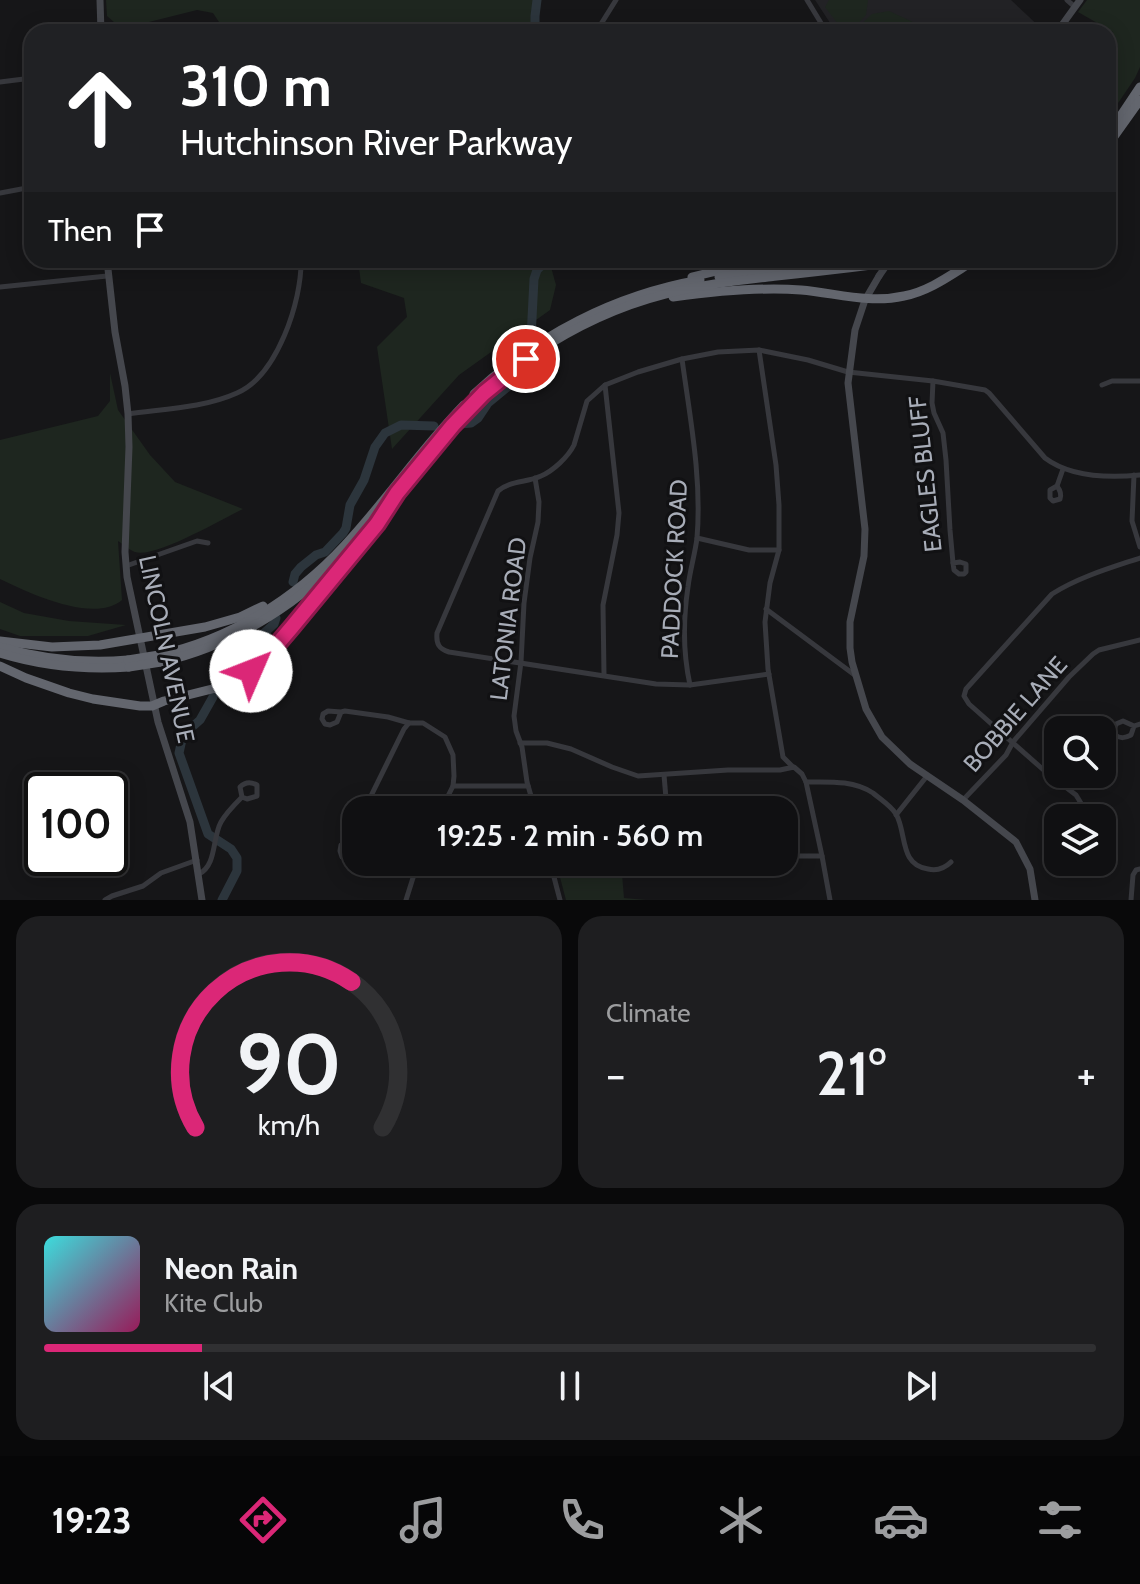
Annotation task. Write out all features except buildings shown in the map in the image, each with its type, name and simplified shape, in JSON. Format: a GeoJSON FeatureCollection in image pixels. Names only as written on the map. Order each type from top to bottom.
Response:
{"type":"FeatureCollection","features":[{"type":"Feature","properties":{"kind":"highway"},"geometry":{"type":"LineString","coordinates":[[1116,133],[1140,87]]}},
{"type":"Feature","properties":{"kind":"highway"},"geometry":{"type":"LineString","coordinates":[[1116,127],[1140,100]]}},
{"type":"Feature","properties":{"kind":"highway"},"geometry":{"type":"LineString","coordinates":[[160,658],[219,636],[250,620],[323,566],[361,527],[447,422],[514,360],[584,318],[669,282],[728,268]]}},
{"type":"Feature","properties":{"kind":"highway"},"geometry":{"type":"LineString","coordinates":[[626,300],[696,281],[786,268]]}},
{"type":"Feature","properties":{"kind":"highway"},"geometry":{"type":"LineString","coordinates":[[0,653],[64,667],[100,668],[215,645],[256,624],[301,594],[348,551],[453,425],[498,381],[549,344],[596,319],[639,302],[691,288],[845,268]]}},
{"type":"Feature","properties":{"kind":"highway"},"geometry":{"type":"LineString","coordinates":[[596,319],[657,301],[699,294],[792,289],[865,300],[895,298],[932,286],[962,268]]}},
{"type":"Feature","properties":{"kind":"highway"},"geometry":{"type":"LineString","coordinates":[[0,666],[35,682],[77,695],[140,706],[233,682],[269,654],[377,524],[397,493]]}},
{"type":"Feature","properties":{"kind":"highway"},"geometry":{"type":"LineString","coordinates":[[0,644],[100,645],[223,623],[285,593],[323,566]]}},
{"type":"Feature","properties":{"kind":"highway"},"geometry":{"type":"LineString","coordinates":[[0,644],[60,660],[128,664]]}},
{"type":"Feature","properties":{"kind":"street"},"geometry":{"type":"LineString","coordinates":[[100,0],[101,24]]}},
{"type":"Feature","properties":{"kind":"street"},"geometry":{"type":"LineString","coordinates":[[601,24],[616,0]]}},
{"type":"Feature","properties":{"kind":"street"},"geometry":{"type":"LineString","coordinates":[[807,0],[821,24]]}},
{"type":"Feature","properties":{"kind":"street"},"geometry":{"type":"LineString","coordinates":[[1063,24],[1078,4],[1067,0]]}},
{"type":"Feature","properties":{"kind":"street"},"geometry":{"type":"LineString","coordinates":[[0,82],[24,79]]}},
{"type":"Feature","properties":{"kind":"street"},"geometry":{"type":"LineString","coordinates":[[0,193],[24,188]]}},
{"type":"Feature","properties":{"kind":"street","name":"LINCOLN AVENUE"},"geometry":{"type":"LineString","coordinates":[[107,268],[128,414],[126,566],[163,741],[190,822],[202,900]]}},
{"type":"Feature","properties":{"kind":"street"},"geometry":{"type":"LineString","coordinates":[[128,414],[220,400],[249,387],[276,353],[285,335],[294,312],[301,268]]}},
{"type":"Feature","properties":{"kind":"street"},"geometry":{"type":"LineString","coordinates":[[884,268],[865,300],[855,330],[848,372],[865,529],[864,556],[850,622],[850,648],[866,709],[876,728],[903,758],[1016,842],[1030,869],[1035,900]]}},
{"type":"Feature","properties":{"kind":"street"},"geometry":{"type":"LineString","coordinates":[[0,287],[107,276]]}},
{"type":"Feature","properties":{"kind":"street"},"geometry":{"type":"LineString","coordinates":[[759,350],[779,505],[779,550],[766,609],[765,642],[769,674],[783,757],[802,774],[806,782],[830,900]]}},
{"type":"Feature","properties":{"kind":"street"},"geometry":{"type":"LineString","coordinates":[[769,674],[690,685],[656,684],[442,650],[436,638],[498,491],[512,482],[541,476],[571,451],[587,401],[605,385],[682,359],[718,352],[759,350],[848,372],[933,381],[989,393],[1045,458],[1063,469],[1086,474],[1137,475],[1132,521],[1140,547]]}},
{"type":"Feature","properties":{"kind":"street","name":"PADDOCK ROAD"},"geometry":{"type":"LineString","coordinates":[[682,359],[697,462],[697,538],[687,589],[684,636],[690,685]]}},
{"type":"Feature","properties":{"kind":"street","name":"EAGLES BLUFF"},"geometry":{"type":"LineString","coordinates":[[933,381],[932,403],[943,433],[946,460],[953,563]]}},
{"type":"Feature","properties":{"kind":"street"},"geometry":{"type":"LineString","coordinates":[[1102,385],[1112,381],[1140,381]]}},
{"type":"Feature","properties":{"kind":"street"},"geometry":{"type":"LineString","coordinates":[[604,675],[603,605],[619,513],[605,385]]}},
{"type":"Feature","properties":{"kind":"street"},"geometry":{"type":"LineString","coordinates":[[1057,486],[1063,469]]}},
{"type":"Feature","properties":{"kind":"street","name":"LATONIA ROAD"},"geometry":{"type":"LineString","coordinates":[[531,796],[514,716],[524,603],[538,522],[535,478]]}},
{"type":"Feature","properties":{"kind":"street"},"geometry":{"type":"LineString","coordinates":[[697,538],[749,550],[779,550]]}},
{"type":"Feature","properties":{"kind":"street"},"geometry":{"type":"LineString","coordinates":[[126,566],[197,541],[208,543]]}},
{"type":"Feature","properties":{"kind":"street"},"geometry":{"type":"LineString","coordinates":[[1081,804],[1076,795],[1047,773],[969,704],[964,696],[967,685],[1052,594],[1094,573],[1140,558]]}},
{"type":"Feature","properties":{"kind":"street"},"geometry":{"type":"LineString","coordinates":[[766,609],[857,677]]}},
{"type":"Feature","properties":{"kind":"street","name":"BOBBIE LANE"},"geometry":{"type":"LineString","coordinates":[[963,800],[1006,755],[1013,742],[1069,677],[1093,654],[1140,640]]}},
{"type":"Feature","properties":{"kind":"street"},"geometry":{"type":"LineString","coordinates":[[341,712],[423,723],[445,737],[455,764],[453,786],[448,796]]}},
{"type":"Feature","properties":{"kind":"street"},"geometry":{"type":"LineString","coordinates":[[371,796],[409,723]]}},
{"type":"Feature","properties":{"kind":"street"},"geometry":{"type":"LineString","coordinates":[[520,743],[547,743],[571,749],[638,776],[794,767]]}},
{"type":"Feature","properties":{"kind":"street"},"geometry":{"type":"LineString","coordinates":[[664,775],[666,796]]}},
{"type":"Feature","properties":{"kind":"street"},"geometry":{"type":"LineString","coordinates":[[896,815],[927,776]]}},
{"type":"Feature","properties":{"kind":"street"},"geometry":{"type":"LineString","coordinates":[[806,782],[862,787],[896,815],[908,857],[914,863],[927,869],[937,869],[951,862]]}},
{"type":"Feature","properties":{"kind":"street"},"geometry":{"type":"LineString","coordinates":[[453,786],[528,786]]}},
{"type":"Feature","properties":{"kind":"street"},"geometry":{"type":"LineString","coordinates":[[199,874],[210,863],[221,821],[242,797]]}},
{"type":"Feature","properties":{"kind":"street"},"geometry":{"type":"LineString","coordinates":[[798,856],[822,856]]}},
{"type":"Feature","properties":{"kind":"street"},"geometry":{"type":"LineString","coordinates":[[105,900],[143,886],[161,873],[197,860]]}},
{"type":"Feature","properties":{"kind":"street"},"geometry":{"type":"LineString","coordinates":[[1131,900],[1133,875],[1138,869]]}},
{"type":"Feature","properties":{"kind":"street"},"geometry":{"type":"LineString","coordinates":[[406,900],[414,876]]}},
{"type":"Feature","properties":{"kind":"street"},"geometry":{"type":"LineString","coordinates":[[554,876],[560,900]]}},
{"type":"Feature","properties":{"kind":"shaded area"},"geometry":{"type":"Polygon","coordinates":[[[106,0],[534,0],[531,24],[220,24],[213,13],[197,10],[141,24],[118,24],[107,16],[106,0]]]}},
{"type":"Feature","properties":{"kind":"shaded area"},"geometry":{"type":"Polygon","coordinates":[[[815,0],[1011,0],[1036,24],[831,24],[815,0]]]}},
{"type":"Feature","properties":{"kind":"shaded area"},"geometry":{"type":"Polygon","coordinates":[[[829,0],[868,0],[866,15],[858,24],[838,24],[825,7],[829,0]]]}},
{"type":"Feature","properties":{"kind":"shaded area"},"geometry":{"type":"Polygon","coordinates":[[[1087,0],[1140,0],[1140,67],[1116,106],[1116,24],[1099,24],[1078,12],[1087,0]]]}},
{"type":"Feature","properties":{"kind":"shaded area"},"geometry":{"type":"Polygon","coordinates":[[[889,11],[915,23],[861,24],[872,14],[889,11]]]}},
{"type":"Feature","properties":{"kind":"shaded area"},"geometry":{"type":"Polygon","coordinates":[[[359,268],[551,268],[556,285],[550,310],[459,375],[392,449],[377,347],[407,317],[404,298],[361,283],[359,268]]]}},
{"type":"Feature","properties":{"kind":"shaded area"},"geometry":{"type":"Polygon","coordinates":[[[110,373],[118,410],[150,455],[175,482],[243,509],[157,550],[135,552],[118,541],[122,600],[110,607],[79,608],[27,592],[0,579],[0,440],[98,416],[110,401],[110,373]]]}},
{"type":"Feature","properties":{"kind":"shaded area"},"geometry":{"type":"Polygon","coordinates":[[[0,602],[24,613],[69,621],[126,625],[88,636],[20,636],[0,629],[0,602]]]}},
{"type":"Feature","properties":{"kind":"shaded area"},"geometry":{"type":"Polygon","coordinates":[[[560,876],[622,876],[624,898],[646,900],[566,900],[560,876]]]}},
{"type":"Feature","properties":{"kind":"waterway"},"geometry":{"type":"LineString","coordinates":[[535,24],[537,0]]}},
{"type":"Feature","properties":{"kind":"waterway"},"geometry":{"type":"LineString","coordinates":[[531,338],[534,279],[539,268]]}},
{"type":"Feature","properties":{"kind":"waterway"},"geometry":{"type":"LineString","coordinates":[[460,424],[471,423],[478,418],[488,403],[526,372],[531,363]]}},
{"type":"Feature","properties":{"kind":"waterway"},"geometry":{"type":"LineString","coordinates":[[293,582],[301,567],[325,552],[343,533],[350,505],[364,480],[375,447],[385,433],[401,425],[434,426]]}},
{"type":"Feature","properties":{"kind":"waterway"},"geometry":{"type":"LineString","coordinates":[[218,684],[241,654],[274,624],[276,618]]}},
{"type":"Feature","properties":{"kind":"waterway"},"geometry":{"type":"LineString","coordinates":[[213,697],[200,720],[183,735],[179,753],[208,834],[231,849],[237,858],[237,871],[222,900]]}},
{"type":"Feature","properties":{"kind":"route"},"geometry":{"type":"LineString","coordinates":[[251,671],[269,654],[377,524],[397,493],[453,425],[484,393],[526,359]]}}]}
